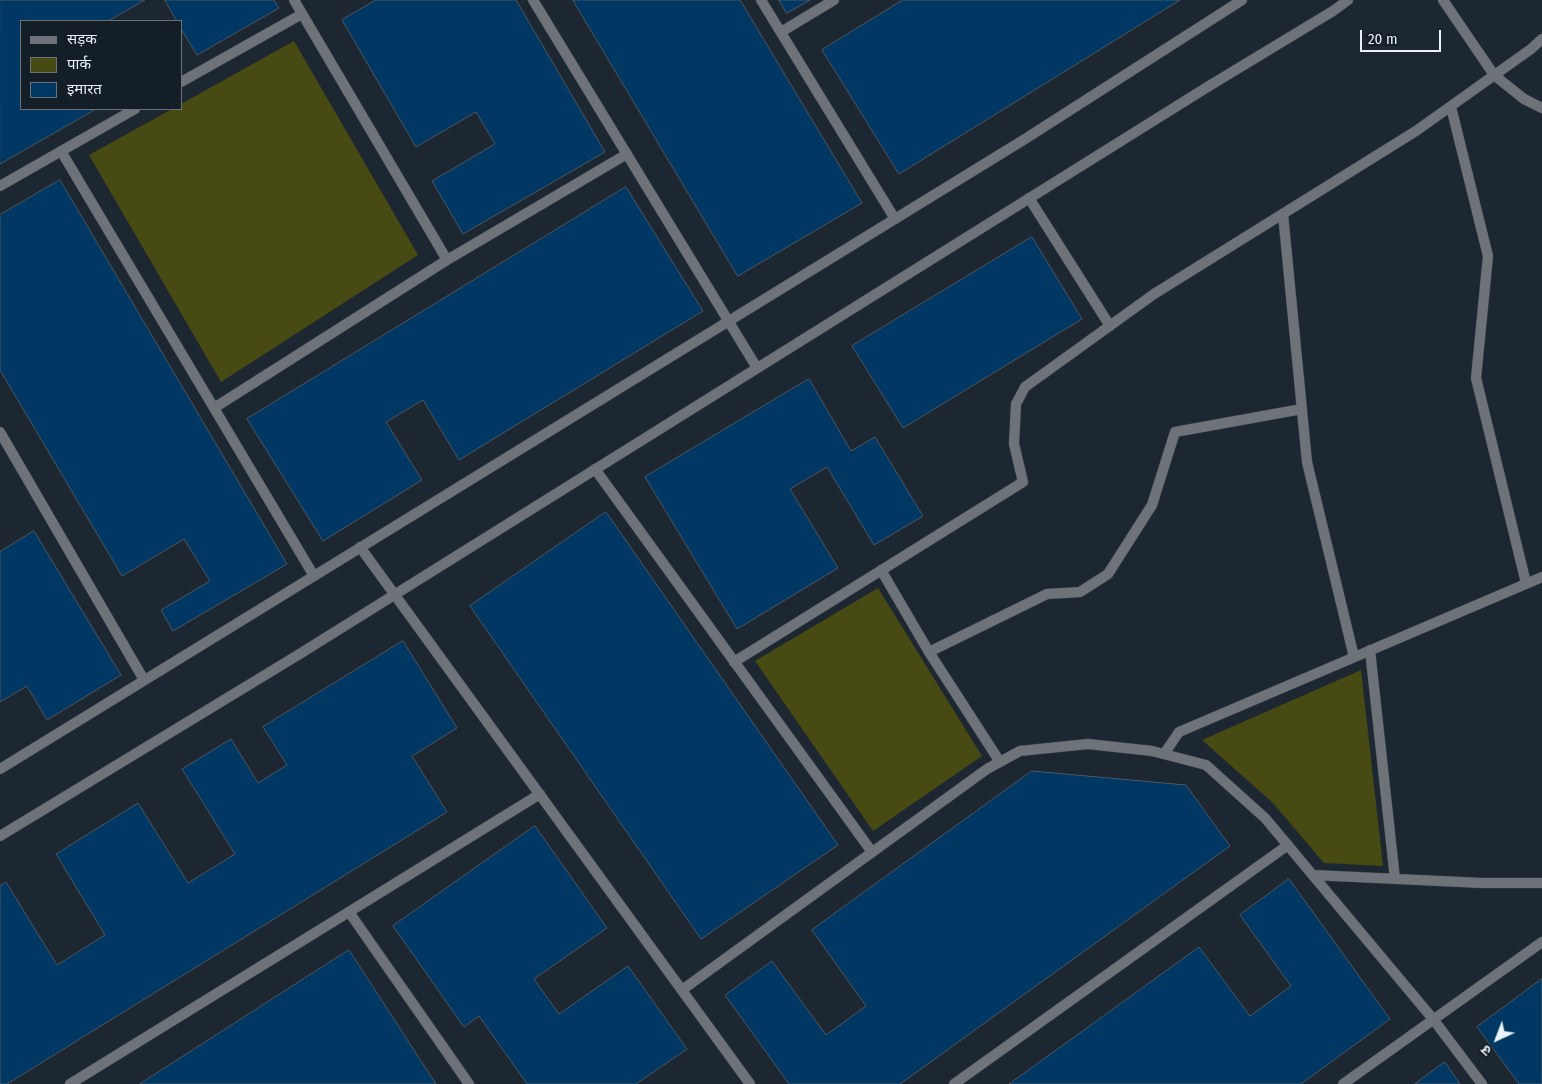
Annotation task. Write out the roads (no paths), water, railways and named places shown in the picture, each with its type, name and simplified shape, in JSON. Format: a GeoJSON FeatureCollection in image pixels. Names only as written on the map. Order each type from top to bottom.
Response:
{"type":"FeatureCollection","features":[{"type":"Feature","properties":{"kind":"street"},"geometry":{"type":"LineString","coordinates":[[294,0],[447,260]]}},
{"type":"Feature","properties":{"kind":"street"},"geometry":{"type":"LineString","coordinates":[[533,0],[758,368]]}},
{"type":"Feature","properties":{"kind":"street"},"geometry":{"type":"LineString","coordinates":[[761,0],[894,219]]}},
{"type":"Feature","properties":{"kind":"street"},"geometry":{"type":"LineString","coordinates":[[781,32],[834,0]]}},
{"type":"Feature","properties":{"kind":"street"},"geometry":{"type":"LineString","coordinates":[[0,769],[1024,139],[1242,0]]}},
{"type":"Feature","properties":{"kind":"street"},"geometry":{"type":"LineString","coordinates":[[0,836],[395,595],[1209,86],[1333,12],[1348,0]]}},
{"type":"Feature","properties":{"kind":"street"},"geometry":{"type":"LineString","coordinates":[[1443,0],[1494,75],[1524,99],[1542,108]]}},
{"type":"Feature","properties":{"kind":"street"},"geometry":{"type":"LineString","coordinates":[[182,81],[302,14]]}},
{"type":"Feature","properties":{"kind":"street"},"geometry":{"type":"LineString","coordinates":[[734,662],[1023,482],[1014,444],[1016,404],[1024,387],[1154,294],[1416,132],[1542,39]]}},
{"type":"Feature","properties":{"kind":"street"},"geometry":{"type":"LineString","coordinates":[[1451,107],[1488,256],[1476,378],[1526,584]]}},
{"type":"Feature","properties":{"kind":"street"},"geometry":{"type":"LineString","coordinates":[[0,186],[133,110]]}},
{"type":"Feature","properties":{"kind":"street"},"geometry":{"type":"LineString","coordinates":[[61,151],[314,576]]}},
{"type":"Feature","properties":{"kind":"street"},"geometry":{"type":"LineString","coordinates":[[214,408],[447,260],[627,154]]}},
{"type":"Feature","properties":{"kind":"street"},"geometry":{"type":"LineString","coordinates":[[1029,198],[1110,326]]}},
{"type":"Feature","properties":{"kind":"street"},"geometry":{"type":"LineString","coordinates":[[1283,214],[1307,462],[1354,657]]}},
{"type":"Feature","properties":{"kind":"street"},"geometry":{"type":"LineString","coordinates":[[929,652],[1047,594],[1080,592],[1108,574],[1152,505],[1175,432],[1302,409]]}},
{"type":"Feature","properties":{"kind":"street"},"geometry":{"type":"LineString","coordinates":[[0,432],[144,680]]}},
{"type":"Feature","properties":{"kind":"street"},"geometry":{"type":"LineString","coordinates":[[595,469],[872,852]]}},
{"type":"Feature","properties":{"kind":"street"},"geometry":{"type":"LineString","coordinates":[[360,547],[750,1084]]}},
{"type":"Feature","properties":{"kind":"street"},"geometry":{"type":"LineString","coordinates":[[880,570],[929,652],[1000,762]]}},
{"type":"Feature","properties":{"kind":"street"},"geometry":{"type":"LineString","coordinates":[[1164,754],[1178,732],[1542,577]]}},
{"type":"Feature","properties":{"kind":"street"},"geometry":{"type":"LineString","coordinates":[[1370,650],[1395,879]]}},
{"type":"Feature","properties":{"kind":"street"},"geometry":{"type":"LineString","coordinates":[[682,990],[987,769],[1020,751],[1088,744],[1152,751],[1206,765],[1265,818],[1433,1019],[1482,1084]]}},
{"type":"Feature","properties":{"kind":"street"},"geometry":{"type":"LineString","coordinates":[[70,1084],[540,794]]}},
{"type":"Feature","properties":{"kind":"street"},"geometry":{"type":"LineString","coordinates":[[955,1084],[1288,845]]}},
{"type":"Feature","properties":{"kind":"street"},"geometry":{"type":"LineString","coordinates":[[1313,875],[1482,883],[1542,883]]}},
{"type":"Feature","properties":{"kind":"street"},"geometry":{"type":"LineString","coordinates":[[349,912],[469,1084]]}},
{"type":"Feature","properties":{"kind":"street"},"geometry":{"type":"LineString","coordinates":[[1343,1084],[1542,942]]}}]}
